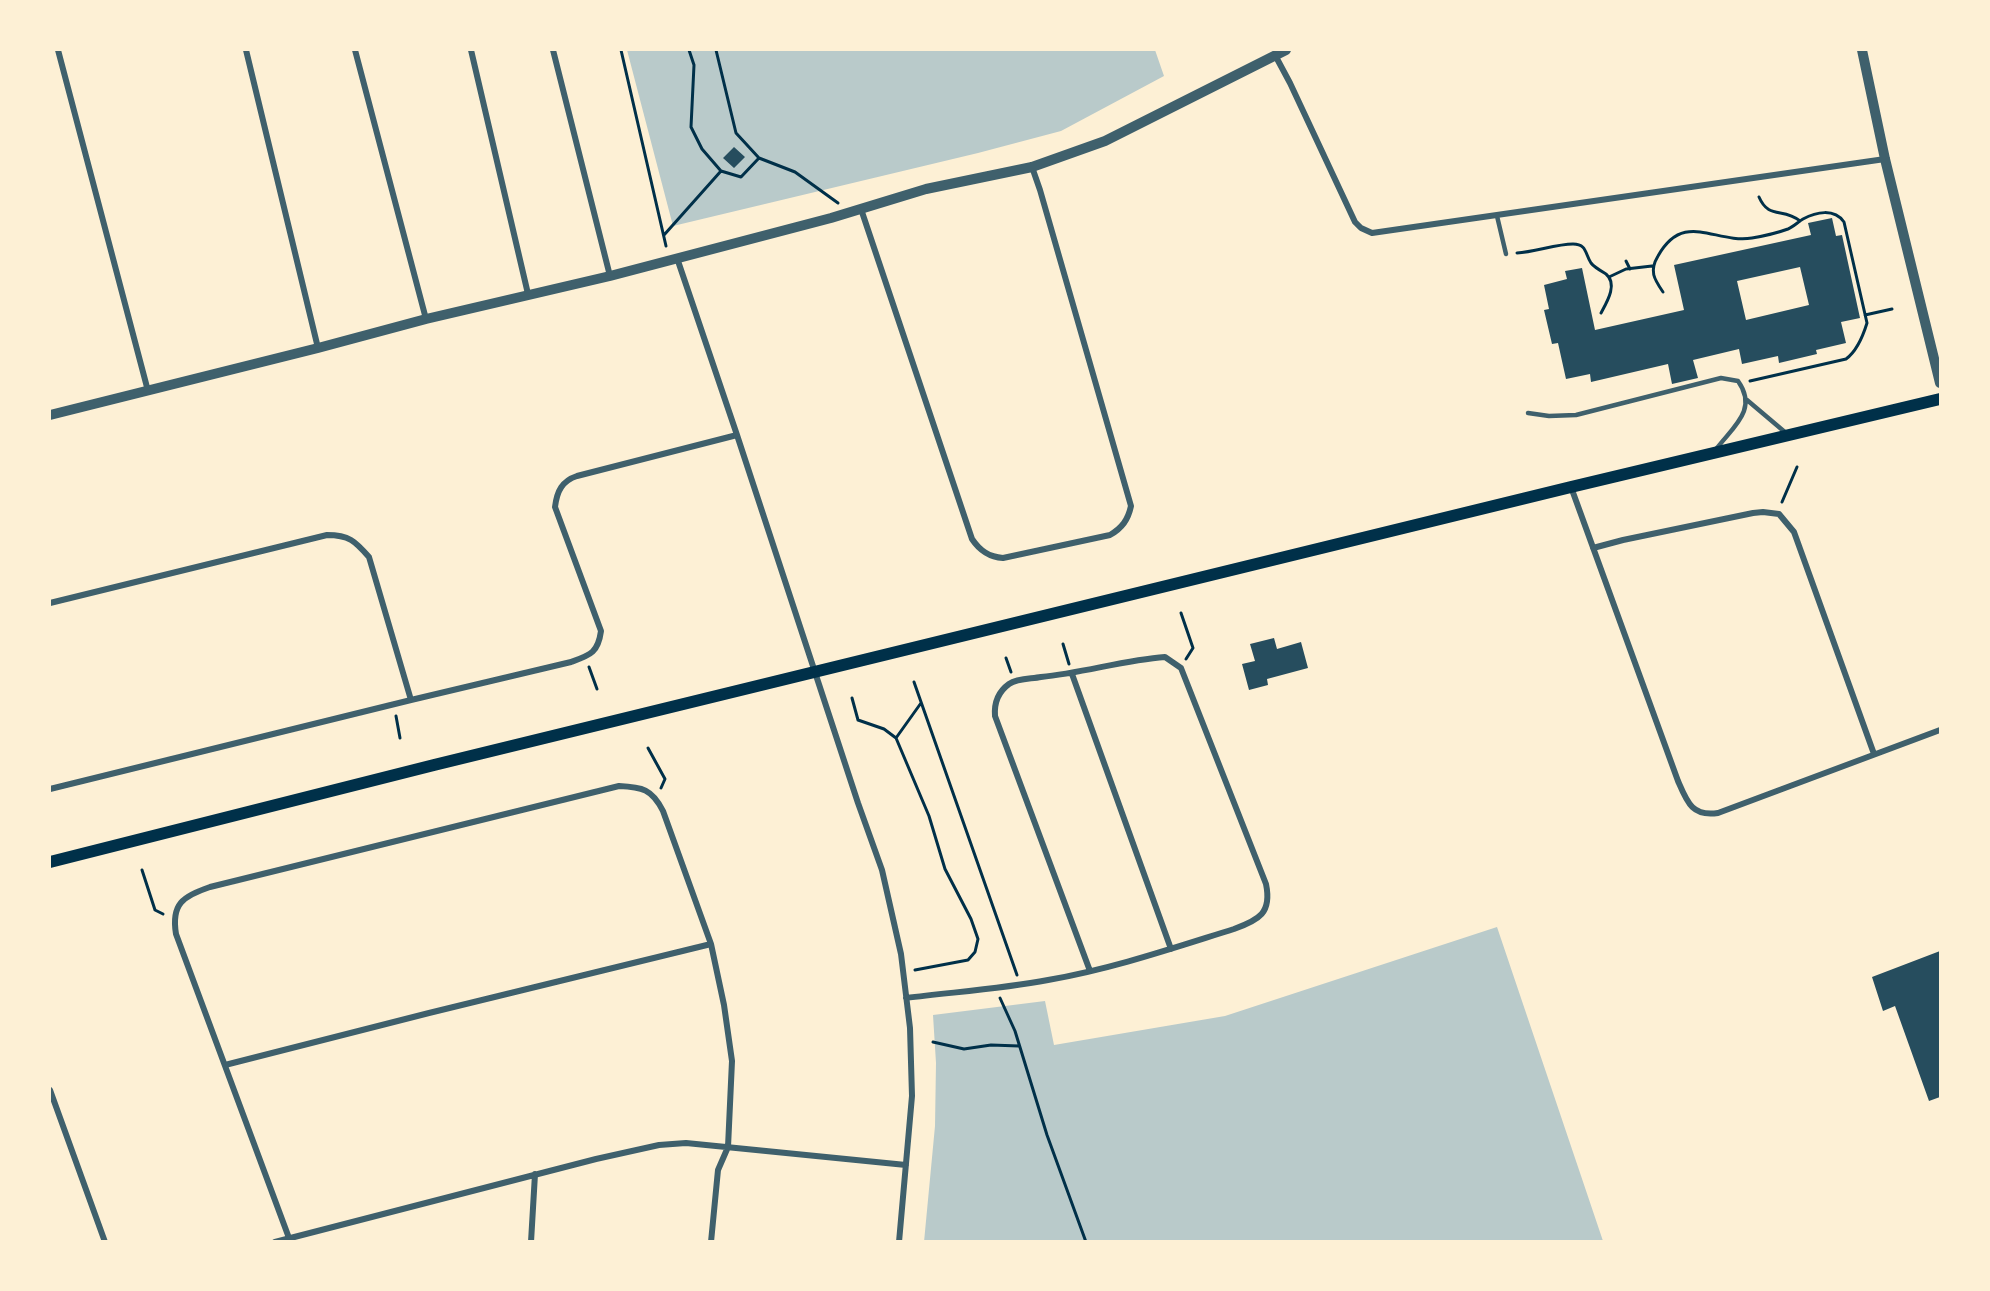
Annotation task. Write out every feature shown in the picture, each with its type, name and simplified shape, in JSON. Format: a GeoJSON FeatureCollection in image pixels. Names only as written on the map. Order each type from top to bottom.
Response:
{"type":"FeatureCollection","features":[{"type":"Feature","properties":{"kind":"main road"},"geometry":{"type":"LineString","coordinates":[[50,862],[434,765],[1571,487],[1941,399]]}},
{"type":"Feature","properties":{"kind":"street"},"geometry":{"type":"LineString","coordinates":[[58,50],[148,391]]}},
{"type":"Feature","properties":{"kind":"street"},"geometry":{"type":"LineString","coordinates":[[246,50],[318,348]]}},
{"type":"Feature","properties":{"kind":"street"},"geometry":{"type":"LineString","coordinates":[[355,50],[426,318]]}},
{"type":"Feature","properties":{"kind":"street"},"geometry":{"type":"LineString","coordinates":[[471,50],[528,294]]}},
{"type":"Feature","properties":{"kind":"street"},"geometry":{"type":"LineString","coordinates":[[553,50],[610,276]]}},
{"type":"Feature","properties":{"kind":"street"},"geometry":{"type":"LineString","coordinates":[[50,415],[318,348],[426,318],[610,276],[856,211],[926,189],[1032,167],[1105,141],[1286,50]]}},
{"type":"Feature","properties":{"kind":"street"},"geometry":{"type":"LineString","coordinates":[[1862,50],[1885,159],[1941,384]]}},
{"type":"Feature","properties":{"kind":"street"},"geometry":{"type":"LineString","coordinates":[[1275,55],[1349,209],[1361,228],[1371,233],[1885,159]]}},
{"type":"Feature","properties":{"kind":"street"},"geometry":{"type":"LineString","coordinates":[[856,211],[972,539],[977,547],[991,556],[1003,558],[1110,535],[1120,529],[1129,515],[1131,506],[1032,167]]}},
{"type":"Feature","properties":{"kind":"street"},"geometry":{"type":"LineString","coordinates":[[673,259],[737,435],[882,870],[903,972],[910,1028],[912,1077],[899,1242]]}},
{"type":"Feature","properties":{"kind":"street"},"geometry":{"type":"LineString","coordinates":[[50,789],[586,657],[593,653],[599,644],[601,632],[555,507],[556,495],[561,487],[568,479],[577,476],[737,435]]}},
{"type":"Feature","properties":{"kind":"street"},"geometry":{"type":"LineString","coordinates":[[1571,487],[1678,781],[1695,810],[1707,814],[1718,813],[1941,730]]}},
{"type":"Feature","properties":{"kind":"street"},"geometry":{"type":"LineString","coordinates":[[1593,548],[1753,513],[1779,514],[1794,532],[1874,754]]}},
{"type":"Feature","properties":{"kind":"street"},"geometry":{"type":"LineString","coordinates":[[50,603],[327,535],[343,535],[358,544],[369,557],[411,700]]}},
{"type":"Feature","properties":{"kind":"street"},"geometry":{"type":"LineString","coordinates":[[906,998],[1048,980],[1090,971],[1171,949],[1250,923],[1264,913],[1269,898],[1262,873],[1181,668],[1165,657],[1010,683],[1000,693],[994,705],[995,716],[1090,971]]}},
{"type":"Feature","properties":{"kind":"street"},"geometry":{"type":"LineString","coordinates":[[1072,674],[1171,949]]}},
{"type":"Feature","properties":{"kind":"street"},"geometry":{"type":"LineString","coordinates":[[289,1238],[176,934],[173,918],[178,904],[190,894],[221,884],[619,786],[636,787],[657,798],[689,879],[711,944],[724,1005],[732,1061],[728,1147],[718,1170],[711,1242]]}},
{"type":"Feature","properties":{"kind":"street"},"geometry":{"type":"LineString","coordinates":[[225,1065],[711,944]]}},
{"type":"Feature","properties":{"kind":"street"},"geometry":{"type":"LineString","coordinates":[[50,1090],[105,1242]]}},
{"type":"Feature","properties":{"kind":"street"},"geometry":{"type":"LineString","coordinates":[[275,1242],[535,1174],[659,1145],[686,1143],[906,1165]]}},
{"type":"Feature","properties":{"kind":"street"},"geometry":{"type":"LineString","coordinates":[[531,1242],[535,1174]]}},
{"type":"Feature","properties":{"kind":"lane"},"geometry":{"type":"LineString","coordinates":[[1497,216],[1506,254]]}},
{"type":"Feature","properties":{"kind":"lane"},"geometry":{"type":"LineString","coordinates":[[1528,413],[1549,416],[1576,415],[1721,378],[1738,381],[1747,400],[1743,414],[1713,453]]}},
{"type":"Feature","properties":{"kind":"lane"},"geometry":{"type":"LineString","coordinates":[[1747,400],[1789,435]]}},
{"type":"Feature","properties":{"kind":"path"},"geometry":{"type":"LineString","coordinates":[[621,50],[664,235],[673,259]]}},
{"type":"Feature","properties":{"kind":"path"},"geometry":{"type":"LineString","coordinates":[[689,50],[694,65],[691,127],[702,149],[721,171],[741,177],[759,158]]}},
{"type":"Feature","properties":{"kind":"path"},"geometry":{"type":"LineString","coordinates":[[716,50],[736,134],[759,158],[795,172],[856,211]]}},
{"type":"Feature","properties":{"kind":"path"},"geometry":{"type":"LineString","coordinates":[[664,235],[721,171]]}},
{"type":"Feature","properties":{"kind":"path"},"geometry":{"type":"LineString","coordinates":[[1759,196],[1763,205],[1772,212],[1791,214],[1800,221]]}},
{"type":"Feature","properties":{"kind":"path"},"geometry":{"type":"LineString","coordinates":[[1664,292],[1654,279],[1652,266],[1659,253],[1673,238],[1682,233],[1695,231],[1730,238],[1750,239],[1789,228],[1800,221],[1827,211],[1840,216],[1844,222],[1867,323],[1853,354],[1846,360],[1740,383]]}},
{"type":"Feature","properties":{"kind":"path"},"geometry":{"type":"LineString","coordinates":[[1506,254],[1533,252],[1574,244],[1582,246],[1590,262],[1609,277],[1612,287],[1602,313]]}},
{"type":"Feature","properties":{"kind":"path"},"geometry":{"type":"LineString","coordinates":[[1626,261],[1630,269]]}},
{"type":"Feature","properties":{"kind":"path"},"geometry":{"type":"LineString","coordinates":[[1609,277],[1630,269],[1652,266]]}},
{"type":"Feature","properties":{"kind":"path"},"geometry":{"type":"LineString","coordinates":[[1865,315],[1892,309]]}},
{"type":"Feature","properties":{"kind":"path"},"geometry":{"type":"LineString","coordinates":[[1782,502],[1797,467]]}},
{"type":"Feature","properties":{"kind":"path"},"geometry":{"type":"LineString","coordinates":[[1180,613],[1193,648],[1181,668]]}},
{"type":"Feature","properties":{"kind":"path"},"geometry":{"type":"LineString","coordinates":[[1063,644],[1072,674]]}},
{"type":"Feature","properties":{"kind":"path"},"geometry":{"type":"LineString","coordinates":[[586,657],[597,689]]}},
{"type":"Feature","properties":{"kind":"path"},"geometry":{"type":"LineString","coordinates":[[914,682],[1019,984]]}},
{"type":"Feature","properties":{"kind":"path"},"geometry":{"type":"LineString","coordinates":[[852,698],[858,720],[884,729],[896,738],[929,816],[945,870],[971,919],[978,939],[975,952],[969,960],[903,972]]}},
{"type":"Feature","properties":{"kind":"path"},"geometry":{"type":"LineString","coordinates":[[896,738],[922,703]]}},
{"type":"Feature","properties":{"kind":"path"},"geometry":{"type":"LineString","coordinates":[[394,705],[400,738]]}},
{"type":"Feature","properties":{"kind":"path"},"geometry":{"type":"LineString","coordinates":[[648,748],[665,779],[657,798]]}},
{"type":"Feature","properties":{"kind":"path"},"geometry":{"type":"LineString","coordinates":[[142,870],[155,910],[173,918]]}},
{"type":"Feature","properties":{"kind":"path"},"geometry":{"type":"LineString","coordinates":[[996,987],[1015,1031],[1047,1135],[1086,1242]]}},
{"type":"Feature","properties":{"kind":"path"},"geometry":{"type":"LineString","coordinates":[[933,1042],[964,1049],[1019,1046]]}},
{"type":"Feature","properties":{"kind":"shaded area"},"geometry":{"type":"Polygon","coordinates":[[[627,50],[1155,50],[1164,76],[1061,131],[673,226],[627,50]]]}},
{"type":"Feature","properties":{"kind":"shaded area"},"geometry":{"type":"Polygon","coordinates":[[[1497,927],[1603,1241],[924,1242],[935,1126],[936,1063],[933,1015],[1045,1001],[1054,1045],[1225,1016],[1497,927]]]}},
{"type":"Feature","properties":{"kind":"building"},"geometry":{"type":"Polygon","coordinates":[[[734,147],[745,157],[734,168],[723,158],[734,147]]]}},
{"type":"Feature","properties":{"kind":"building"},"geometry":{"type":"Polygon","coordinates":[[[1832,218],[1836,236],[1842,235],[1860,318],[1841,322],[1846,343],[1816,350],[1817,354],[1779,363],[1778,356],[1742,364],[1739,349],[1693,360],[1698,378],[1672,384],[1668,364],[1591,382],[1590,374],[1566,379],[1558,343],[1552,344],[1544,310],[1549,309],[1544,285],[1567,279],[1565,271],[1582,268],[1595,330],[1684,310],[1674,265],[1811,235],[1808,223],[1832,218]],[[1800,267],[1737,281],[1746,320],[1809,305],[1800,267]]]}},
{"type":"Feature","properties":{"kind":"building"},"geometry":{"type":"Polygon","coordinates":[[[1274,638],[1277,649],[1301,642],[1308,668],[1267,679],[1268,685],[1249,690],[1242,664],[1255,661],[1250,644],[1274,638]]]}},
{"type":"Feature","properties":{"kind":"building"},"geometry":{"type":"Polygon","coordinates":[[[1940,951],[1940,1097],[1929,1101],[1895,1006],[1883,1011],[1872,977],[1940,951]]]}}]}
